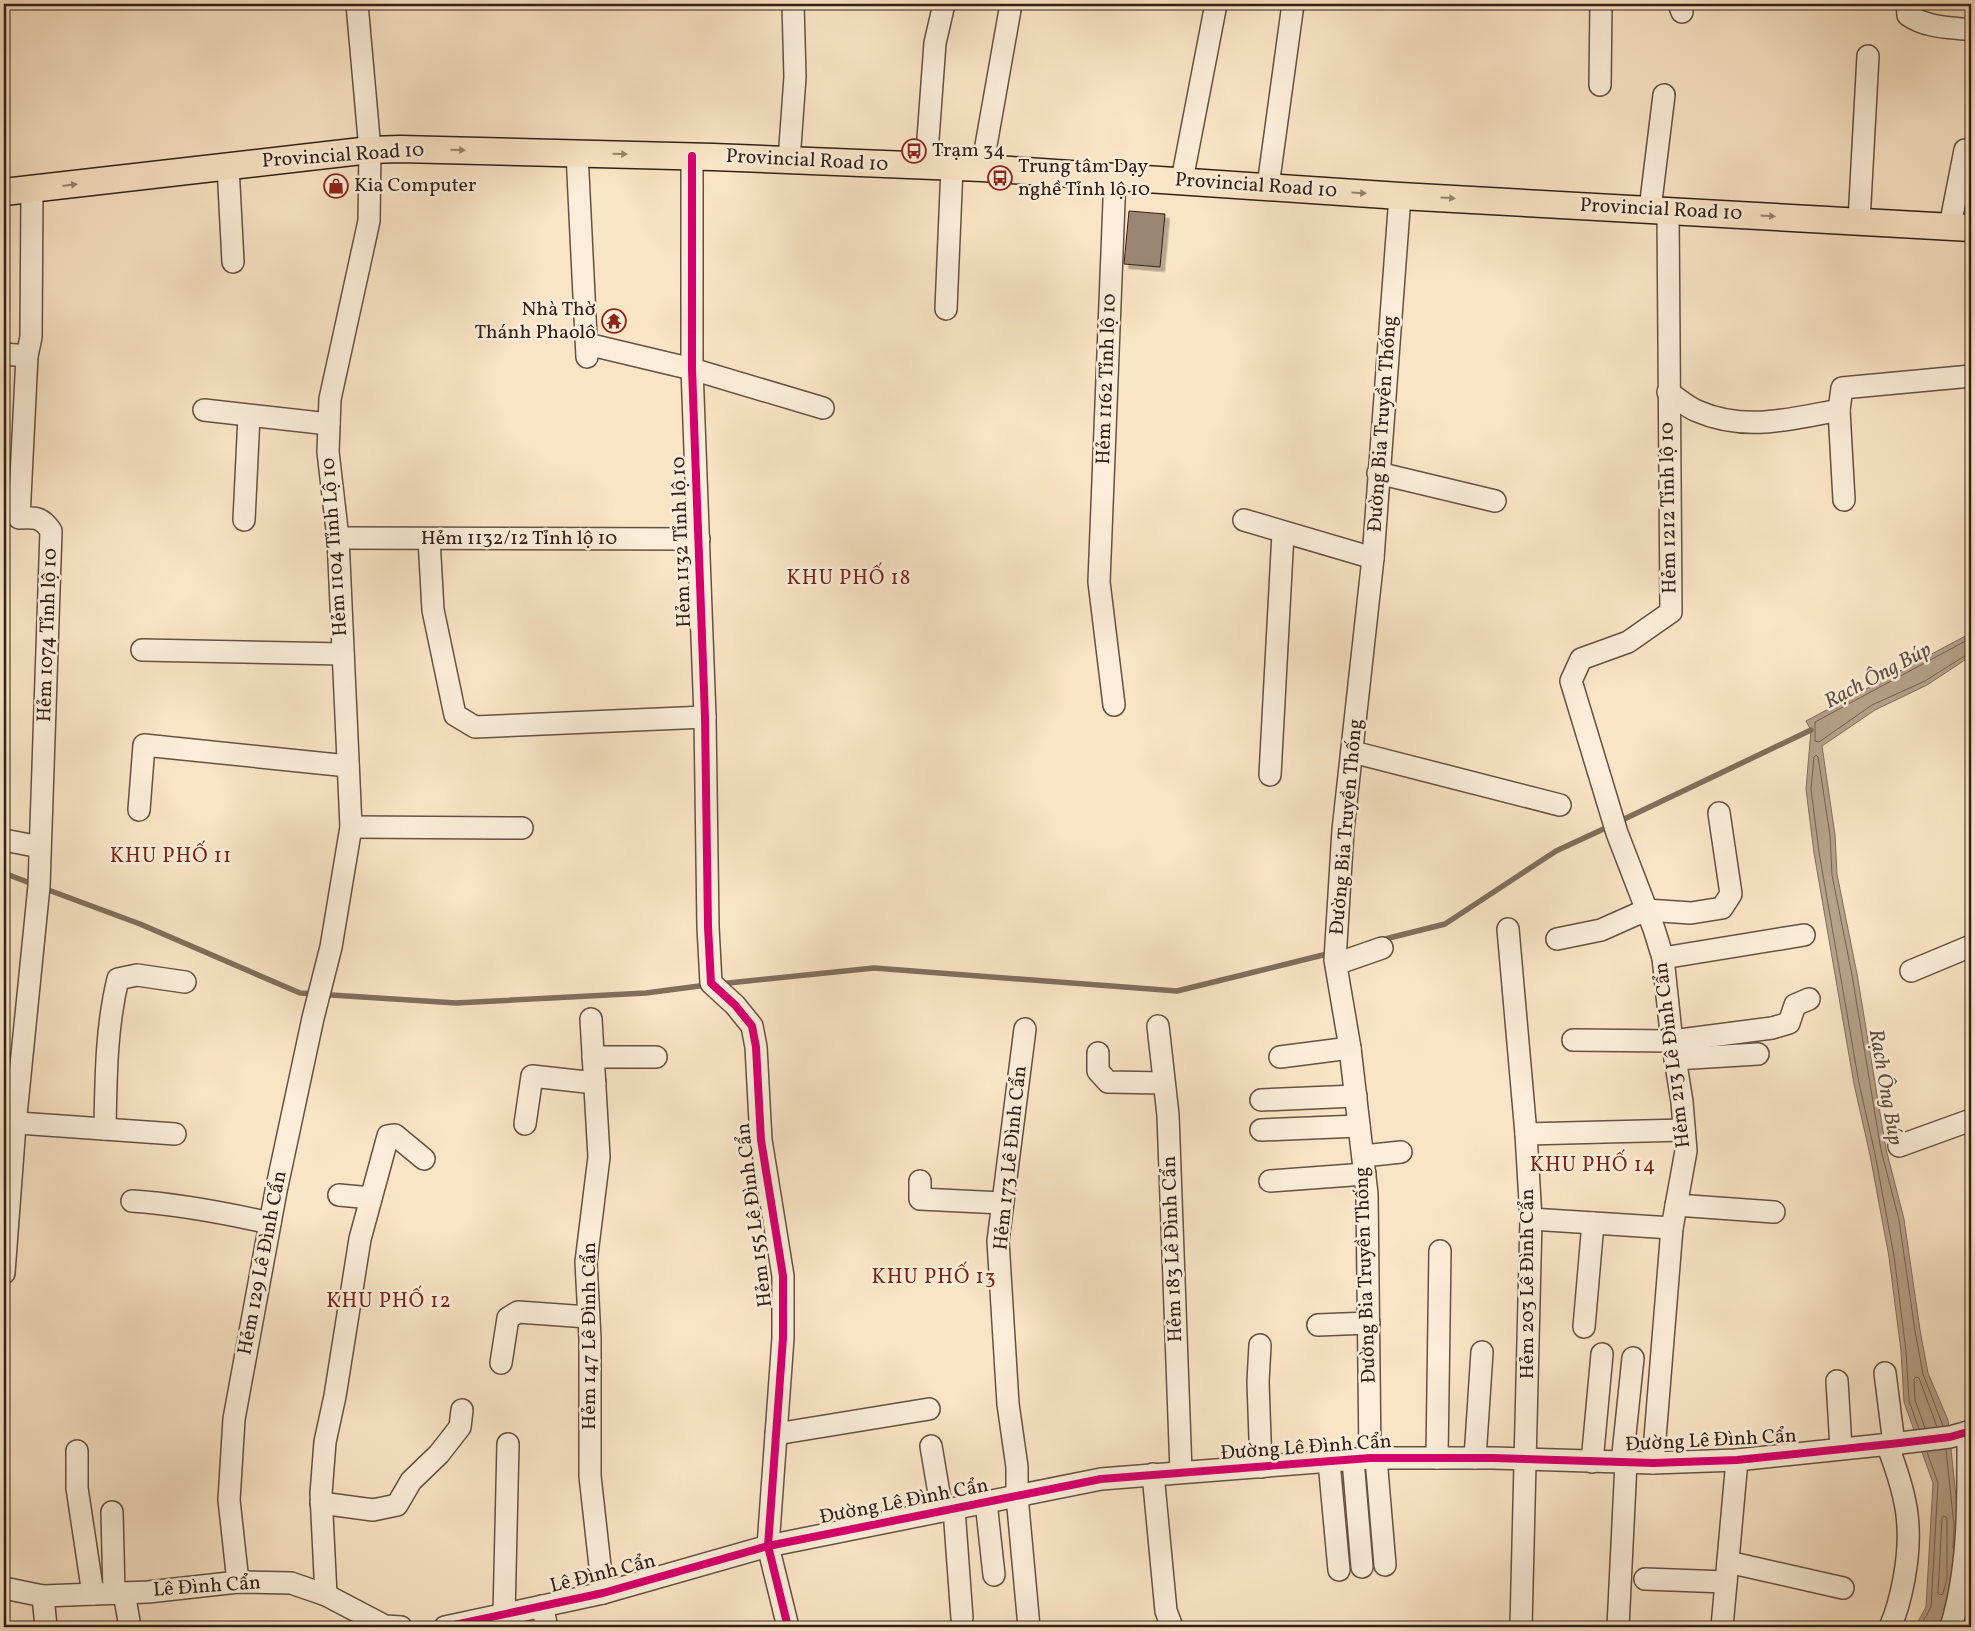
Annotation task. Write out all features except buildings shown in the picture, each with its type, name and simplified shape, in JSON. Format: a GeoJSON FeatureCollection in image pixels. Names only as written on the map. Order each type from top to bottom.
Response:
{"type":"FeatureCollection","features":[{"type":"Feature","properties":{"kind":"main road","name":"Provincial Road 10"},"geometry":{"type":"LineString","coordinates":[[4,192],[370,150],[400,149],[692,156],[982,168],[1400,196],[1961,227]]}},
{"type":"Feature","properties":{"kind":"street","name":"Hẻm 1104 Tỉnh Lộ 10"},"geometry":{"type":"LineString","coordinates":[[331,947],[351,827],[338,538],[328,452],[330,399],[369,221],[370,150],[357,4]]}},
{"type":"Feature","properties":{"kind":"street"},"geometry":{"type":"LineString","coordinates":[[789,160],[795,77],[794,4]]}},
{"type":"Feature","properties":{"kind":"street"},"geometry":{"type":"LineString","coordinates":[[926,166],[935,43],[944,4]]}},
{"type":"Feature","properties":{"kind":"street"},"geometry":{"type":"LineString","coordinates":[[982,168],[1011,4]]}},
{"type":"Feature","properties":{"kind":"street"},"geometry":{"type":"LineString","coordinates":[[1182,180],[1216,4]]}},
{"type":"Feature","properties":{"kind":"street"},"geometry":{"type":"LineString","coordinates":[[1268,186],[1293,4]]}},
{"type":"Feature","properties":{"kind":"street"},"geometry":{"type":"LineString","coordinates":[[1600,85],[1601,4]]}},
{"type":"Feature","properties":{"kind":"street"},"geometry":{"type":"LineString","coordinates":[[1910,4],[1907,5],[1908,14],[1915,20],[1930,26],[1971,30]]}},
{"type":"Feature","properties":{"kind":"street"},"geometry":{"type":"LineString","coordinates":[[1859,221],[1868,56]]}},
{"type":"Feature","properties":{"kind":"street","name":"Hẻm 1212 Tỉnh lộ 10"},"geometry":{"type":"LineString","coordinates":[[1617,833],[1571,681],[1581,659],[1628,642],[1671,612],[1668,392],[1659,209],[1664,94]]}},
{"type":"Feature","properties":{"kind":"street"},"geometry":{"type":"LineString","coordinates":[[1961,227],[1964,150]]}},
{"type":"Feature","properties":{"kind":"street"},"geometry":{"type":"LineString","coordinates":[[577,153],[587,351],[692,369],[823,408]]}},
{"type":"Feature","properties":{"kind":"street","name":"Hẻm 1132 Tỉnh lộ 10"},"geometry":{"type":"LineString","coordinates":[[692,156],[692,369],[705,717],[708,927]]}},
{"type":"Feature","properties":{"kind":"street"},"geometry":{"type":"LineString","coordinates":[[228,166],[233,262]]}},
{"type":"Feature","properties":{"kind":"street"},"geometry":{"type":"LineString","coordinates":[[946,309],[952,167]]}},
{"type":"Feature","properties":{"kind":"street","name":"Hẻm 1162 Tỉnh lộ 10"},"geometry":{"type":"LineString","coordinates":[[1114,704],[1099,582],[1115,176]]}},
{"type":"Feature","properties":{"kind":"street","name":"Hẻm 1074 Tỉnh lộ 10"},"geometry":{"type":"LineString","coordinates":[[4,1262],[9,1124],[37,917],[51,531],[45,522],[37,516],[11,518],[27,356],[31,337],[32,189]]}},
{"type":"Feature","properties":{"kind":"street","name":"Đường Bia Truyền Thống"},"geometry":{"type":"LineString","coordinates":[[1366,1459],[1369,1323],[1364,1165],[1350,1048],[1336,962],[1343,830],[1373,558],[1400,196]]}},
{"type":"Feature","properties":{"kind":"street"},"geometry":{"type":"LineString","coordinates":[[4,354],[27,356]]}},
{"type":"Feature","properties":{"kind":"street"},"geometry":{"type":"LineString","coordinates":[[1844,500],[1839,410],[1842,388],[1971,376]]}},
{"type":"Feature","properties":{"kind":"street"},"geometry":{"type":"LineString","coordinates":[[1668,392],[1697,411],[1733,421],[1767,424],[1839,410]]}},
{"type":"Feature","properties":{"kind":"street"},"geometry":{"type":"LineString","coordinates":[[204,410],[329,424]]}},
{"type":"Feature","properties":{"kind":"street"},"geometry":{"type":"LineString","coordinates":[[244,520],[248,416]]}},
{"type":"Feature","properties":{"kind":"street"},"geometry":{"type":"LineString","coordinates":[[1378,473],[1495,501]]}},
{"type":"Feature","properties":{"kind":"street"},"geometry":{"type":"LineString","coordinates":[[1244,520],[1373,558]]}},
{"type":"Feature","properties":{"kind":"street"},"geometry":{"type":"LineString","coordinates":[[1270,775],[1283,533]]}},
{"type":"Feature","properties":{"kind":"street","name":"Hẻm 1132/12 Tỉnh lộ 10"},"geometry":{"type":"LineString","coordinates":[[338,538],[699,539]]}},
{"type":"Feature","properties":{"kind":"street"},"geometry":{"type":"LineString","coordinates":[[429,539],[432,610],[455,714],[475,727],[705,717]]}},
{"type":"Feature","properties":{"kind":"street"},"geometry":{"type":"LineString","coordinates":[[142,650],[343,654]]}},
{"type":"Feature","properties":{"kind":"street"},"geometry":{"type":"LineString","coordinates":[[139,810],[144,746],[348,766]]}},
{"type":"Feature","properties":{"kind":"street"},"geometry":{"type":"LineString","coordinates":[[1353,752],[1560,805]]}},
{"type":"Feature","properties":{"kind":"street"},"geometry":{"type":"LineString","coordinates":[[1558,939],[1601,930],[1646,910],[1691,913],[1722,908],[1731,894],[1719,813]]}},
{"type":"Feature","properties":{"kind":"street"},"geometry":{"type":"LineString","coordinates":[[351,827],[522,828]]}},
{"type":"Feature","properties":{"kind":"street","name":"Hẻm 213 Lê Đình Cẩn"},"geometry":{"type":"LineString","coordinates":[[1617,833],[1663,958],[1686,1151],[1672,1228],[1653,1463]]}},
{"type":"Feature","properties":{"kind":"street"},"geometry":{"type":"LineString","coordinates":[[4,840],[40,847]]}},
{"type":"Feature","properties":{"kind":"street","name":"Hẻm 155 Lê Đình Cẩn"},"geometry":{"type":"LineString","coordinates":[[708,927],[711,982],[735,1005],[752,1026],[756,1047],[761,1140],[783,1276],[783,1338],[768,1546],[788,1627]]}},
{"type":"Feature","properties":{"kind":"street","name":"Hẻm 203 Lê Đình Cẩn"},"geometry":{"type":"LineString","coordinates":[[1508,929],[1526,1134],[1531,1219],[1521,1627]]}},
{"type":"Feature","properties":{"kind":"street"},"geometry":{"type":"LineString","coordinates":[[1663,958],[1804,935]]}},
{"type":"Feature","properties":{"kind":"street"},"geometry":{"type":"LineString","coordinates":[[1911,971],[1971,946]]}},
{"type":"Feature","properties":{"kind":"street","name":"Hẻm 129 Lê Đình Cẩn"},"geometry":{"type":"LineString","coordinates":[[238,1582],[229,1500],[234,1418],[270,1223],[313,1018],[331,947]]}},
{"type":"Feature","properties":{"kind":"street"},"geometry":{"type":"LineString","coordinates":[[1336,962],[1382,948]]}},
{"type":"Feature","properties":{"kind":"street"},"geometry":{"type":"LineString","coordinates":[[105,1128],[106,1054],[112,1006],[118,979],[136,975],[185,982]]}},
{"type":"Feature","properties":{"kind":"street"},"geometry":{"type":"LineString","coordinates":[[1674,1050],[1789,1023],[1795,1005],[1809,999]]}},
{"type":"Feature","properties":{"kind":"street","name":"Hẻm 147 Lê Đình Cẩn"},"geometry":{"type":"LineString","coordinates":[[591,1019],[599,1157],[586,1262],[590,1476],[603,1593]]}},
{"type":"Feature","properties":{"kind":"street","name":"Hẻm 183 Lê Đình Cẩn"},"geometry":{"type":"LineString","coordinates":[[1158,1026],[1168,1116],[1182,1472]]}},
{"type":"Feature","properties":{"kind":"street","name":"Hẻm 173 Lê Đình Cẩn"},"geometry":{"type":"LineString","coordinates":[[1025,1029],[998,1241],[1008,1404],[1017,1467],[1017,1496],[1029,1627]]}},
{"type":"Feature","properties":{"kind":"street"},"geometry":{"type":"LineString","coordinates":[[1573,1040],[1674,1050],[1758,1054]]}},
{"type":"Feature","properties":{"kind":"street"},"geometry":{"type":"LineString","coordinates":[[1280,1057],[1350,1048]]}},
{"type":"Feature","properties":{"kind":"street"},"geometry":{"type":"LineString","coordinates":[[1098,1053],[1098,1071],[1108,1082],[1164,1083]]}},
{"type":"Feature","properties":{"kind":"street"},"geometry":{"type":"LineString","coordinates":[[593,1057],[656,1057]]}},
{"type":"Feature","properties":{"kind":"street"},"geometry":{"type":"LineString","coordinates":[[524,1124],[532,1076],[595,1083]]}},
{"type":"Feature","properties":{"kind":"street"},"geometry":{"type":"LineString","coordinates":[[1262,1100],[1356,1096]]}},
{"type":"Feature","properties":{"kind":"street"},"geometry":{"type":"LineString","coordinates":[[1899,1146],[1971,1120]]}},
{"type":"Feature","properties":{"kind":"street"},"geometry":{"type":"LineString","coordinates":[[9,1124],[105,1128],[174,1134]]}},
{"type":"Feature","properties":{"kind":"street"},"geometry":{"type":"LineString","coordinates":[[1261,1130],[1359,1126]]}},
{"type":"Feature","properties":{"kind":"street"},"geometry":{"type":"LineString","coordinates":[[1526,1134],[1684,1130]]}},
{"type":"Feature","properties":{"kind":"street"},"geometry":{"type":"LineString","coordinates":[[326,1594],[322,1503],[325,1442],[335,1396],[360,1239],[388,1136],[395,1135],[424,1159]]}},
{"type":"Feature","properties":{"kind":"street"},"geometry":{"type":"LineString","coordinates":[[1270,1181],[1364,1165],[1401,1152]]}},
{"type":"Feature","properties":{"kind":"street"},"geometry":{"type":"LineString","coordinates":[[920,1181],[920,1199],[1002,1203]]}},
{"type":"Feature","properties":{"kind":"street"},"geometry":{"type":"LineString","coordinates":[[339,1196],[371,1198]]}},
{"type":"Feature","properties":{"kind":"street"},"geometry":{"type":"LineString","coordinates":[[132,1201],[227,1214],[270,1223]]}},
{"type":"Feature","properties":{"kind":"street"},"geometry":{"type":"LineString","coordinates":[[1676,1204],[1774,1212]]}},
{"type":"Feature","properties":{"kind":"street"},"geometry":{"type":"LineString","coordinates":[[1531,1219],[1672,1228]]}},
{"type":"Feature","properties":{"kind":"street"},"geometry":{"type":"LineString","coordinates":[[1584,1327],[1594,1223]]}},
{"type":"Feature","properties":{"kind":"street"},"geometry":{"type":"LineString","coordinates":[[1437,1458],[1440,1251]]}},
{"type":"Feature","properties":{"kind":"street"},"geometry":{"type":"LineString","coordinates":[[501,1363],[508,1318],[518,1312],[588,1318]]}},
{"type":"Feature","properties":{"kind":"street"},"geometry":{"type":"LineString","coordinates":[[1318,1325],[1369,1323]]}},
{"type":"Feature","properties":{"kind":"street"},"geometry":{"type":"LineString","coordinates":[[1260,1345],[1258,1382],[1261,1467]]}},
{"type":"Feature","properties":{"kind":"street"},"geometry":{"type":"LineString","coordinates":[[1476,1458],[1482,1352]]}},
{"type":"Feature","properties":{"kind":"street"},"geometry":{"type":"LineString","coordinates":[[1592,1462],[1602,1354]]}},
{"type":"Feature","properties":{"kind":"street"},"geometry":{"type":"LineString","coordinates":[[1618,1627],[1624,1463],[1633,1358]]}},
{"type":"Feature","properties":{"kind":"street"},"geometry":{"type":"LineString","coordinates":[[1885,1373],[1894,1444],[1910,1526],[1907,1560],[1900,1597],[1890,1627]]}},
{"type":"Feature","properties":{"kind":"street"},"geometry":{"type":"LineString","coordinates":[[1837,1381],[1841,1448]]}},
{"type":"Feature","properties":{"kind":"street"},"geometry":{"type":"LineString","coordinates":[[776,1434],[929,1408]]}},
{"type":"Feature","properties":{"kind":"street"},"geometry":{"type":"LineString","coordinates":[[322,1503],[373,1510],[397,1505],[410,1481],[439,1454],[460,1426],[462,1410]]}},
{"type":"Feature","properties":{"kind":"street"},"geometry":{"type":"LineString","coordinates":[[1951,1627],[1965,1603],[1968,1501],[1963,1433]]}},
{"type":"Feature","properties":{"kind":"street","name":"Đường Lê Đình Cẩn"},"geometry":{"type":"LineString","coordinates":[[768,1546],[1092,1481],[1153,1474],[1366,1459],[1476,1458],[1624,1463],[1737,1460],[1894,1444],[1963,1433]]}},
{"type":"Feature","properties":{"kind":"street"},"geometry":{"type":"LineString","coordinates":[[504,1615],[508,1444]]}},
{"type":"Feature","properties":{"kind":"street"},"geometry":{"type":"LineString","coordinates":[[931,1446],[948,1510],[962,1618]]}},
{"type":"Feature","properties":{"kind":"street"},"geometry":{"type":"LineString","coordinates":[[77,1452],[76,1488],[110,1593],[130,1627]]}},
{"type":"Feature","properties":{"kind":"street"},"geometry":{"type":"LineString","coordinates":[[1366,1459],[1385,1565]]}},
{"type":"Feature","properties":{"kind":"street"},"geometry":{"type":"LineString","coordinates":[[1362,1568],[1366,1459]]}},
{"type":"Feature","properties":{"kind":"street"},"geometry":{"type":"LineString","coordinates":[[1722,1627],[1737,1460]]}},
{"type":"Feature","properties":{"kind":"street"},"geometry":{"type":"LineString","coordinates":[[1329,1462],[1339,1570]]}},
{"type":"Feature","properties":{"kind":"street"},"geometry":{"type":"LineString","coordinates":[[1153,1474],[1166,1611],[1172,1627]]}},
{"type":"Feature","properties":{"kind":"street"},"geometry":{"type":"LineString","coordinates":[[986,1502],[994,1575]]}},
{"type":"Feature","properties":{"kind":"street"},"geometry":{"type":"LineString","coordinates":[[110,1593],[112,1512]]}},
{"type":"Feature","properties":{"kind":"street","name":"Lê Đình Cẩn"},"geometry":{"type":"LineString","coordinates":[[445,1627],[603,1593],[768,1546]]}},
{"type":"Feature","properties":{"kind":"street"},"geometry":{"type":"LineString","coordinates":[[1645,1579],[1727,1572],[1843,1588]]}},
{"type":"Feature","properties":{"kind":"street","name":"Lê Đình Cẩn"},"geometry":{"type":"LineString","coordinates":[[4,1588],[43,1596],[110,1593],[238,1582],[291,1583],[326,1594],[390,1627]]}},
{"type":"Feature","properties":{"kind":"street"},"geometry":{"type":"LineString","coordinates":[[43,1596],[46,1627]]}},
{"type":"Feature","properties":{"kind":"street"},"geometry":{"type":"LineString","coordinates":[[542,1606],[547,1627]]}},
{"type":"Feature","properties":{"kind":"water","name":"Rạch Ông Búp"},"geometry":{"type":"Polygon","coordinates":[[[1971,633],[1971,656],[1927,685],[1875,710],[1822,746],[1835,835],[1837,874],[1857,974],[1886,1149],[1904,1219],[1928,1373],[1948,1420],[1959,1526],[1945,1627],[1915,1627],[1926,1607],[1933,1483],[1904,1402],[1901,1351],[1889,1257],[1870,1155],[1854,1084],[1814,853],[1806,789],[1811,730],[1806,721],[1971,633]]]}},
{"type":"Feature","properties":{"kind":"waterway"},"geometry":{"type":"LineString","coordinates":[[1618,822],[1811,730]]}},
{"type":"Feature","properties":{"kind":"waterway"},"geometry":{"type":"LineString","coordinates":[[1381,940],[1445,924],[1556,851],[1610,826]]}},
{"type":"Feature","properties":{"kind":"waterway"},"geometry":{"type":"LineString","coordinates":[[4,873],[35,885]]}},
{"type":"Feature","properties":{"kind":"waterway"},"geometry":{"type":"LineString","coordinates":[[43,888],[140,924],[300,993],[456,1003],[646,993],[707,985]]}},
{"type":"Feature","properties":{"kind":"waterway"},"geometry":{"type":"LineString","coordinates":[[719,984],[874,968],[1177,991],[1331,953]]}},
{"type":"Feature","properties":{"kind":"cycle path"},"geometry":{"type":"LineString","coordinates":[[692,156],[692,369],[705,717],[708,927],[711,983],[735,1005],[752,1026],[756,1047],[761,1140],[783,1276],[783,1338],[768,1546],[788,1627]]}},
{"type":"Feature","properties":{"kind":"cycle path"},"geometry":{"type":"LineString","coordinates":[[445,1627],[603,1593],[768,1546],[1101,1479],[1370,1458],[1493,1458],[1653,1463],[1737,1460],[1950,1437],[1971,1431]]}},
{"type":"Feature","properties":{"kind":"place","name":"Trạm 34"},"geometry":{"type":"Point","coordinates":[914,151]}},
{"type":"Feature","properties":{"kind":"place","name":"Trung tâm Dạy nghề Tỉnh lộ 10"},"geometry":{"type":"Point","coordinates":[1000,178]}},
{"type":"Feature","properties":{"kind":"place","name":"Kia Computer"},"geometry":{"type":"Point","coordinates":[336,186]}},
{"type":"Feature","properties":{"kind":"place","name":"Nhà Thờ Thánh Phaolô"},"geometry":{"type":"Point","coordinates":[614,321]}},
{"type":"Feature","properties":{"kind":"district","name":"KHU PHỐ 18"},"geometry":{"type":"Point","coordinates":[849,578]}},
{"type":"Feature","properties":{"kind":"district","name":"KHU PHỐ 11"},"geometry":{"type":"Point","coordinates":[171,856]}},
{"type":"Feature","properties":{"kind":"district","name":"KHU PHỐ 14"},"geometry":{"type":"Point","coordinates":[1593,1165]}},
{"type":"Feature","properties":{"kind":"district","name":"KHU PHỐ 13"},"geometry":{"type":"Point","coordinates":[934,1277]}},
{"type":"Feature","properties":{"kind":"district","name":"KHU PHỐ 12"},"geometry":{"type":"Point","coordinates":[389,1301]}}]}
